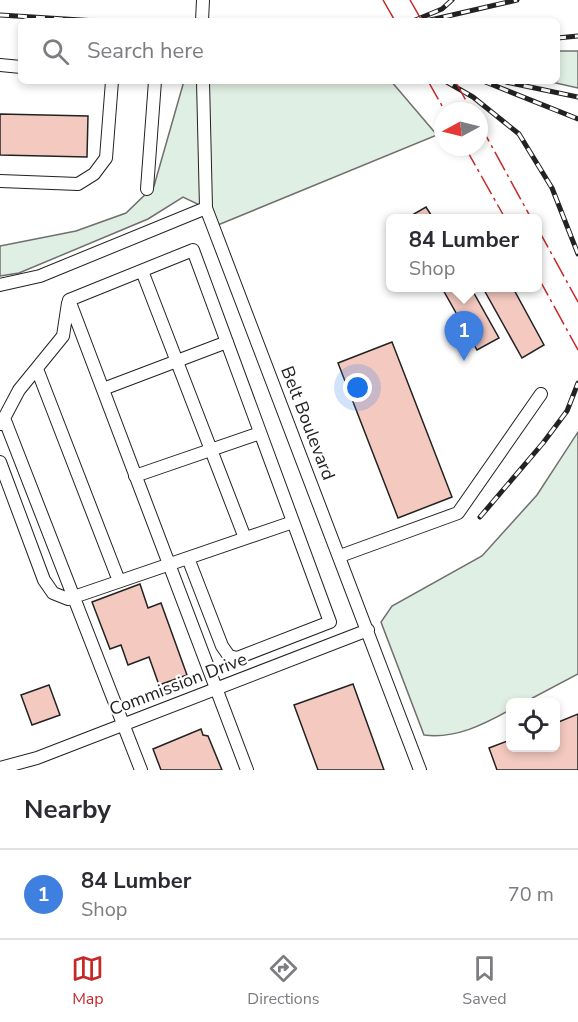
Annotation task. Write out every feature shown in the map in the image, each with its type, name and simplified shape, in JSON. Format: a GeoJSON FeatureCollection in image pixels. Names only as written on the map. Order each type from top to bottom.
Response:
{"type":"FeatureCollection","features":[{"type":"Feature","properties":{"kind":"street"},"geometry":{"type":"LineString","coordinates":[[202,18],[203,0]]}},
{"type":"Feature","properties":{"kind":"street"},"geometry":{"type":"LineString","coordinates":[[0,65],[18,67]]}},
{"type":"Feature","properties":{"kind":"street"},"geometry":{"type":"LineString","coordinates":[[0,181],[78,184],[94,174],[106,158],[112,84]]}},
{"type":"Feature","properties":{"kind":"street"},"geometry":{"type":"LineString","coordinates":[[147,189],[155,84]]}},
{"type":"Feature","properties":{"kind":"street","name":"Belt Boulevard"},"geometry":{"type":"LineString","coordinates":[[203,84],[206,208],[420,770]]}},
{"type":"Feature","properties":{"kind":"street"},"geometry":{"type":"LineString","coordinates":[[0,285],[40,276],[206,208]]}},
{"type":"Feature","properties":{"kind":"street"},"geometry":{"type":"LineString","coordinates":[[69,300],[193,250],[330,622],[237,658],[229,656],[222,646],[188,558]]}},
{"type":"Feature","properties":{"kind":"street"},"geometry":{"type":"LineString","coordinates":[[142,271],[245,538]]}},
{"type":"Feature","properties":{"kind":"street"},"geometry":{"type":"LineString","coordinates":[[69,300],[63,336],[19,390],[2,421],[141,770]]}},
{"type":"Feature","properties":{"kind":"street"},"geometry":{"type":"LineString","coordinates":[[69,300],[247,770]]}},
{"type":"Feature","properties":{"kind":"street"},"geometry":{"type":"LineString","coordinates":[[103,389],[227,342]]}},
{"type":"Feature","properties":{"kind":"street"},"geometry":{"type":"LineString","coordinates":[[37,369],[119,581]]}},
{"type":"Feature","properties":{"kind":"street"},"geometry":{"type":"LineString","coordinates":[[340,556],[458,513],[541,394]]}},
{"type":"Feature","properties":{"kind":"street"},"geometry":{"type":"LineString","coordinates":[[135,476],[260,433]]}},
{"type":"Feature","properties":{"kind":"street"},"geometry":{"type":"LineString","coordinates":[[0,462],[44,580],[53,593],[68,599],[293,522]]}},
{"type":"Feature","properties":{"kind":"street","name":"Commission Drive"},"geometry":{"type":"LineString","coordinates":[[4,769],[368,630]]}},
{"type":"Feature","properties":{"kind":"green space"},"geometry":{"type":"Polygon","coordinates":[[[560,51],[578,51],[578,88],[560,84],[560,51]]]}},
{"type":"Feature","properties":{"kind":"green space"},"geometry":{"type":"Polygon","coordinates":[[[183,84],[394,84],[434,131],[434,136],[213,227],[206,208],[183,197],[148,219],[19,273],[0,276],[0,246],[76,231],[126,213],[154,186],[183,84]]]}},
{"type":"Feature","properties":{"kind":"green space"},"geometry":{"type":"Polygon","coordinates":[[[578,432],[578,674],[533,698],[506,698],[506,712],[479,726],[447,735],[424,735],[381,622],[392,606],[482,556],[537,495],[578,432]]]}},
{"type":"Feature","properties":{"kind":"building"},"geometry":{"type":"Polygon","coordinates":[[[0,114],[88,116],[87,157],[0,155],[0,114]]]}},
{"type":"Feature","properties":{"kind":"building"},"geometry":{"type":"Polygon","coordinates":[[[426,207],[430,214],[414,214],[426,207]]]}},
{"type":"Feature","properties":{"kind":"building"},"geometry":{"type":"Polygon","coordinates":[[[444,292],[473,292],[499,338],[477,350],[444,292]]]}},
{"type":"Feature","properties":{"kind":"building"},"geometry":{"type":"Polygon","coordinates":[[[485,292],[515,292],[544,345],[522,358],[485,292]]]}},
{"type":"Feature","properties":{"kind":"building"},"geometry":{"type":"Polygon","coordinates":[[[392,342],[452,497],[398,518],[338,363],[392,342]]]}},
{"type":"Feature","properties":{"kind":"building"},"geometry":{"type":"Polygon","coordinates":[[[140,584],[148,608],[161,603],[187,675],[159,685],[149,657],[128,665],[121,645],[110,649],[92,602],[140,584]]]}},
{"type":"Feature","properties":{"kind":"building"},"geometry":{"type":"Polygon","coordinates":[[[353,684],[384,770],[318,770],[294,705],[353,684]]]}},
{"type":"Feature","properties":{"kind":"building"},"geometry":{"type":"Polygon","coordinates":[[[49,685],[60,715],[32,725],[21,695],[49,685]]]}},
{"type":"Feature","properties":{"kind":"building"},"geometry":{"type":"Polygon","coordinates":[[[578,714],[578,770],[497,770],[489,748],[506,742],[506,752],[560,752],[560,721],[578,714]]]}},
{"type":"Feature","properties":{"kind":"building"},"geometry":{"type":"Polygon","coordinates":[[[201,729],[203,735],[208,736],[222,770],[161,770],[153,749],[201,729]]]}},
{"type":"Feature","properties":{"kind":"railway"},"geometry":{"type":"LineString","coordinates":[[420,18],[442,9],[452,0]]}},
{"type":"Feature","properties":{"kind":"railway"},"geometry":{"type":"LineString","coordinates":[[439,18],[517,0]]}},
{"type":"Feature","properties":{"kind":"railway"},"geometry":{"type":"LineString","coordinates":[[0,15],[48,18]]}},
{"type":"Feature","properties":{"kind":"railway"},"geometry":{"type":"LineString","coordinates":[[560,38],[578,36]]}},
{"type":"Feature","properties":{"kind":"railway"},"geometry":{"type":"LineString","coordinates":[[450,84],[473,97],[519,134],[552,188],[578,254]]}},
{"type":"Feature","properties":{"kind":"railway"},"geometry":{"type":"LineString","coordinates":[[490,84],[578,119]]}},
{"type":"Feature","properties":{"kind":"railway"},"geometry":{"type":"LineString","coordinates":[[516,84],[578,97]]}},
{"type":"Feature","properties":{"kind":"railway"},"geometry":{"type":"LineString","coordinates":[[480,517],[567,411],[578,383]]}},
{"type":"Feature","properties":{"kind":"power"},"geometry":{"type":"LineString","coordinates":[[383,0],[393,18]]}},
{"type":"Feature","properties":{"kind":"power"},"geometry":{"type":"LineString","coordinates":[[410,0],[420,18]]}},
{"type":"Feature","properties":{"kind":"power"},"geometry":{"type":"LineString","coordinates":[[430,84],[440,102]]}},
{"type":"Feature","properties":{"kind":"power"},"geometry":{"type":"LineString","coordinates":[[457,84],[467,102]]}},
{"type":"Feature","properties":{"kind":"power"},"geometry":{"type":"LineString","coordinates":[[488,139],[529,214]]}},
{"type":"Feature","properties":{"kind":"power"},"geometry":{"type":"LineString","coordinates":[[470,156],[503,214]]}},
{"type":"Feature","properties":{"kind":"power"},"geometry":{"type":"LineString","coordinates":[[542,236],[578,302]]}},
{"type":"Feature","properties":{"kind":"power"},"geometry":{"type":"LineString","coordinates":[[542,284],[578,350]]}},
{"type":"Feature","properties":{"kind":"place","name":"84 Lumber"},"geometry":{"type":"Point","coordinates":[464,361]}}]}
